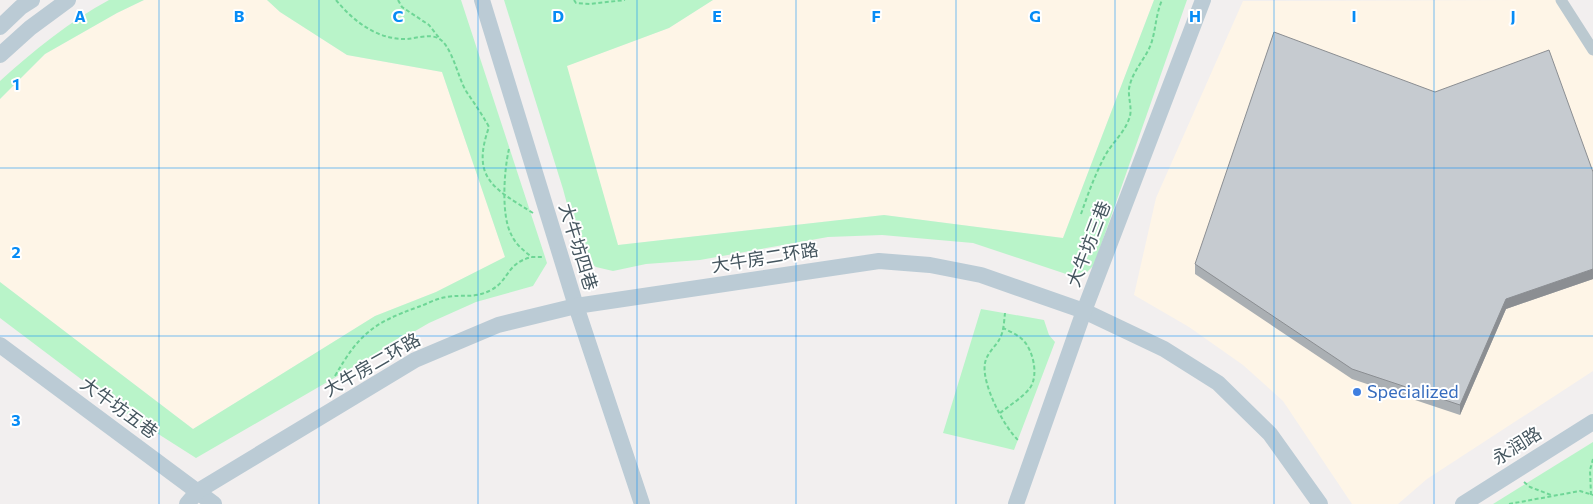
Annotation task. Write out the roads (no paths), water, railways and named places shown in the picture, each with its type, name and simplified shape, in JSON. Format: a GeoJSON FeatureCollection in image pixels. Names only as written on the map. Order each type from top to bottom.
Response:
{"type":"FeatureCollection","features":[{"type":"Feature","properties":{"kind":"street"},"geometry":{"type":"LineString","coordinates":[[0,27],[21,7],[32,0]]}},
{"type":"Feature","properties":{"kind":"street"},"geometry":{"type":"LineString","coordinates":[[0,55],[30,28],[68,0]]}},
{"type":"Feature","properties":{"kind":"street","name":"大牛坊四巷"},"geometry":{"type":"LineString","coordinates":[[482,0],[576,306],[642,504]]}},
{"type":"Feature","properties":{"kind":"street","name":"大牛坊三巷"},"geometry":{"type":"LineString","coordinates":[[1016,504],[1084,311],[1160,116],[1202,0]]}},
{"type":"Feature","properties":{"kind":"street"},"geometry":{"type":"LineString","coordinates":[[1561,0],[1593,50]]}},
{"type":"Feature","properties":{"kind":"street","name":"大牛房二环路"},"geometry":{"type":"LineString","coordinates":[[187,504],[198,491],[415,360],[498,325],[576,306],[879,261],[930,265],[981,275],[1084,311],[1164,349],[1218,383],[1270,434],[1320,504]]}},
{"type":"Feature","properties":{"kind":"street","name":"大牛坊五巷"},"geometry":{"type":"LineString","coordinates":[[0,345],[214,504]]}},
{"type":"Feature","properties":{"kind":"street","name":"永润路"},"geometry":{"type":"LineString","coordinates":[[1462,504],[1593,422]]}},
{"type":"Feature","properties":{"kind":"place","name":"Specialized"},"geometry":{"type":"Point","coordinates":[1357,392]}}]}
